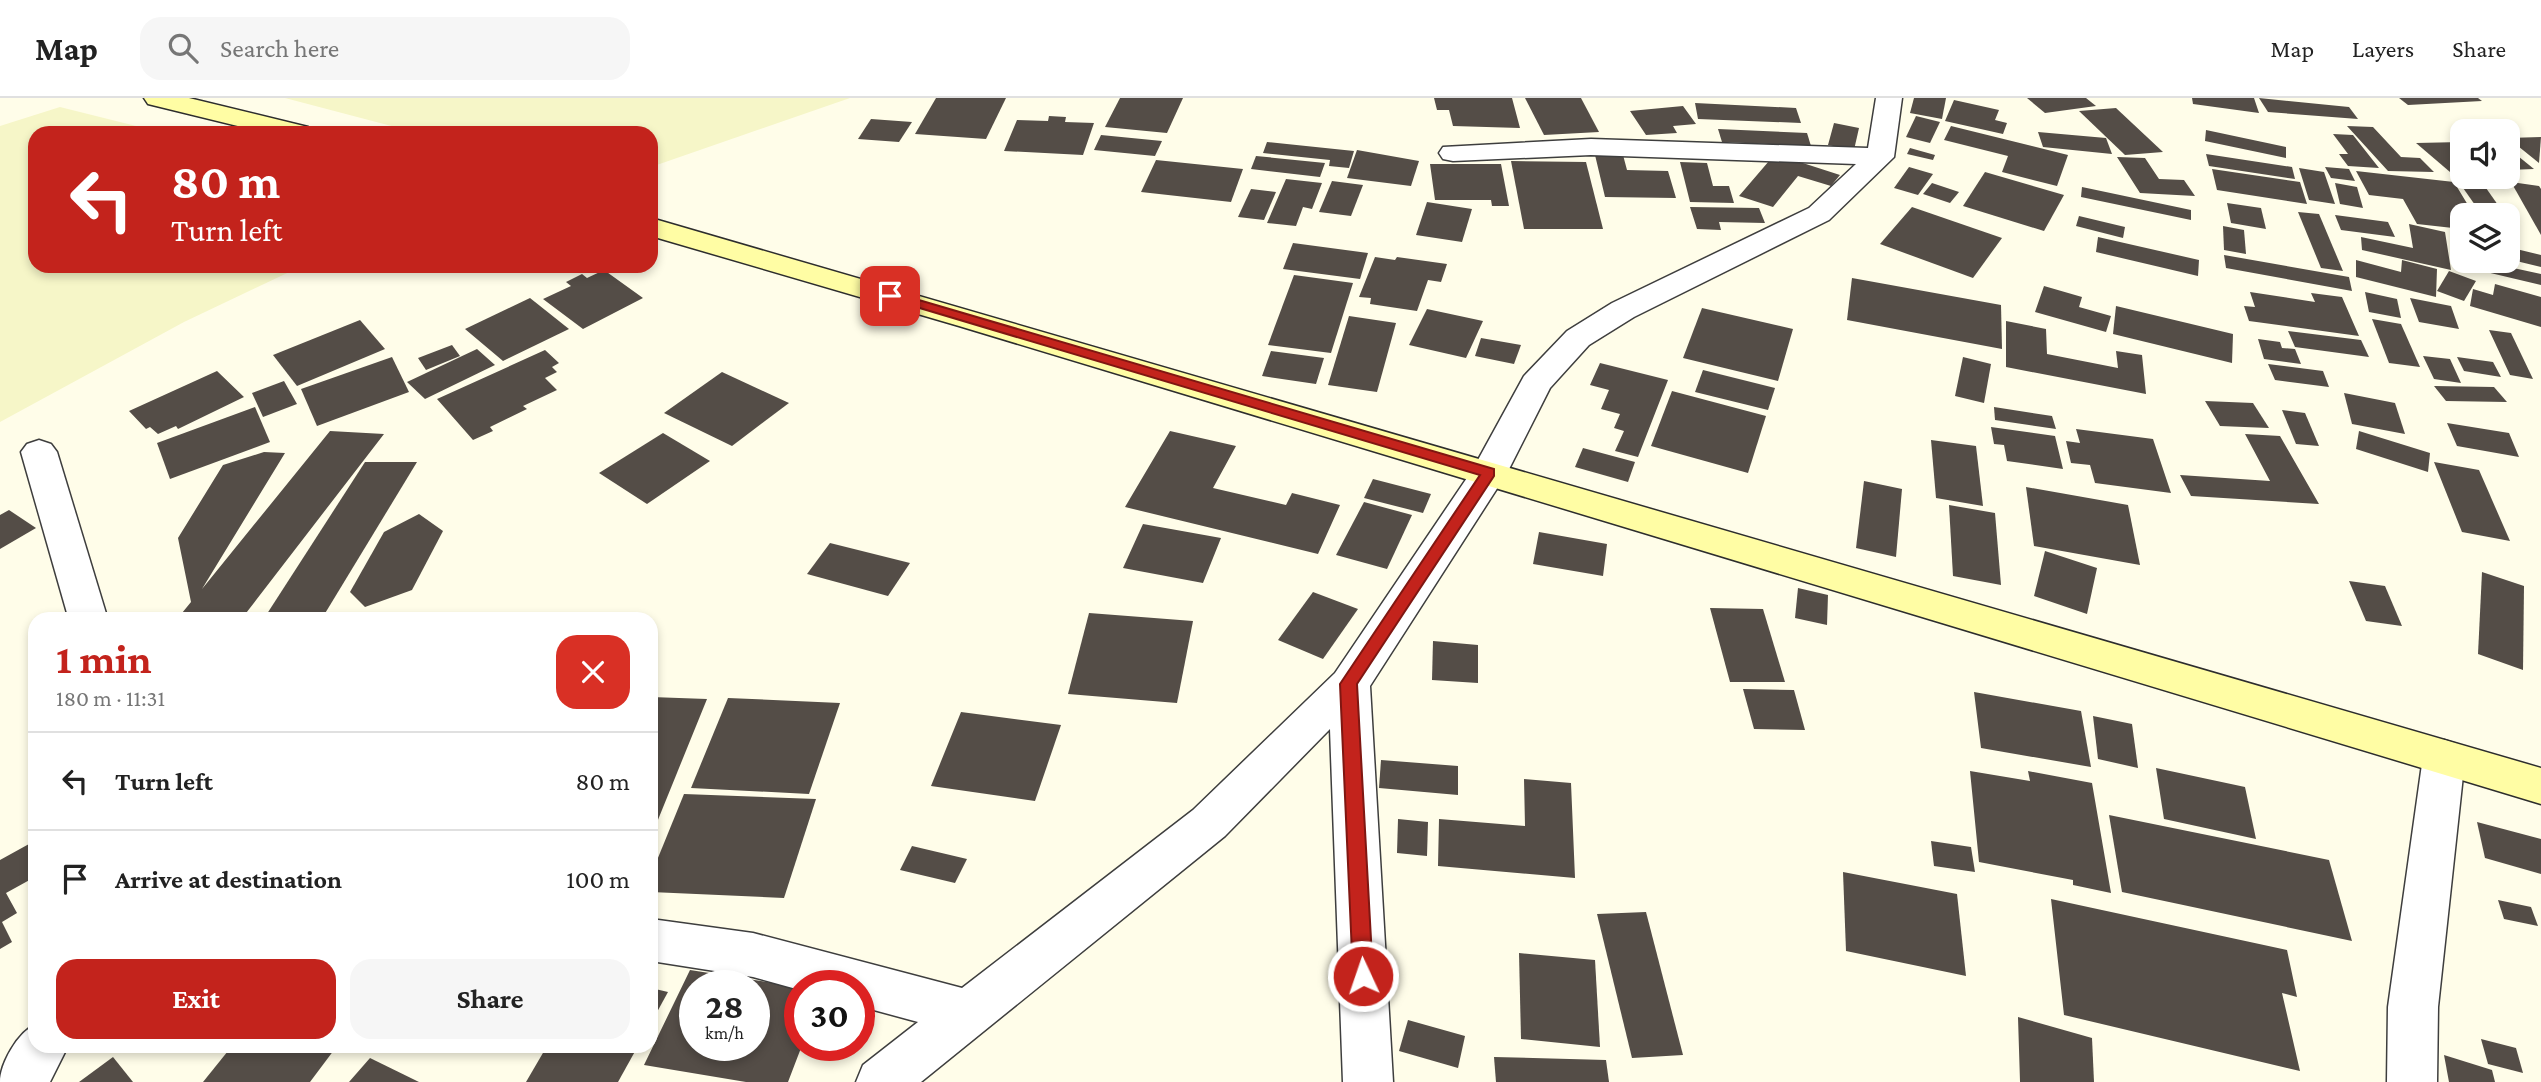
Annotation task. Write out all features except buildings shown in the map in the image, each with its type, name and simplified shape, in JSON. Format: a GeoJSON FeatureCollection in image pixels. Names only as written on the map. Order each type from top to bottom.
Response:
{"type":"FeatureCollection","features":[{"type":"Feature","properties":{"kind":"street"},"geometry":{"type":"LineString","coordinates":[[157,98],[270,126]]}},
{"type":"Feature","properties":{"kind":"street"},"geometry":{"type":"LineString","coordinates":[[881,1082],[1209,823],[1349,684],[1489,473],[1536,383],[1578,338],[1623,310],[1819,214],[1880,158],[1889,98]]}},
{"type":"Feature","properties":{"kind":"street"},"geometry":{"type":"LineString","coordinates":[[1453,153],[1591,147],[1880,158]]}},
{"type":"Feature","properties":{"kind":"street"},"geometry":{"type":"LineString","coordinates":[[658,229],[2541,786]]}},
{"type":"Feature","properties":{"kind":"street"},"geometry":{"type":"LineString","coordinates":[[39,452],[87,612]]}},
{"type":"Feature","properties":{"kind":"street"},"geometry":{"type":"LineString","coordinates":[[1349,684],[1368,1082]]}},
{"type":"Feature","properties":{"kind":"street"},"geometry":{"type":"LineString","coordinates":[[2413,1082],[2413,1007],[2444,757]]}},
{"type":"Feature","properties":{"kind":"street"},"geometry":{"type":"LineString","coordinates":[[658,941],[753,955],[968,1013]]}},
{"type":"Feature","properties":{"kind":"street"},"geometry":{"type":"LineString","coordinates":[[22,1082],[39,1053]]}},
{"type":"Feature","properties":{"kind":"green space"},"geometry":{"type":"Polygon","coordinates":[[[285,98],[850,98],[658,165],[658,126],[391,126],[285,98]]]}},
{"type":"Feature","properties":{"kind":"green space"},"geometry":{"type":"Polygon","coordinates":[[[60,107],[136,126],[28,126],[28,273],[287,273],[184,322],[0,422],[0,126],[60,107]]]}},
{"type":"Feature","properties":{"kind":"route"},"geometry":{"type":"LineString","coordinates":[[890,296],[1489,473],[1349,684],[1363,976]]}}]}
